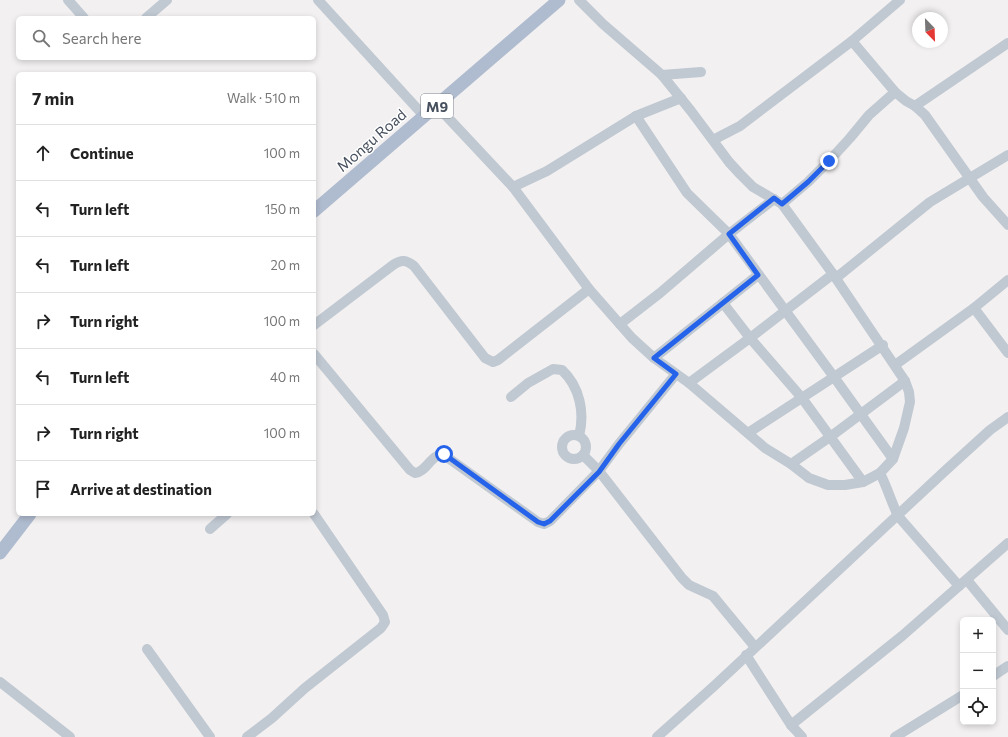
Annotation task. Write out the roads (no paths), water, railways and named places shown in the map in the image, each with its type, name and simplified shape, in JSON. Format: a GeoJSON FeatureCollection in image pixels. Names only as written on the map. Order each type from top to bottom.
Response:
{"type":"FeatureCollection","features":[{"type":"Feature","properties":{"kind":"main road","name":"Mongu Road"},"geometry":{"type":"LineString","coordinates":[[316,209],[437,106],[553,2]]}},
{"type":"Feature","properties":{"kind":"main road"},"geometry":{"type":"LineString","coordinates":[[2,546],[28,516]]}},
{"type":"Feature","properties":{"kind":"street"},"geometry":{"type":"LineString","coordinates":[[68,0],[82,16]]}},
{"type":"Feature","properties":{"kind":"street"},"geometry":{"type":"LineString","coordinates":[[148,16],[168,0]]}},
{"type":"Feature","properties":{"kind":"street"},"geometry":{"type":"LineString","coordinates":[[318,0],[424,116]]}},
{"type":"Feature","properties":{"kind":"street"},"geometry":{"type":"LineString","coordinates":[[437,106],[513,187],[589,289],[632,338],[654,358],[689,383],[765,448],[791,464],[809,478],[828,485],[845,485],[863,482],[880,473],[892,459],[904,428],[910,402],[909,392],[905,381],[883,346],[782,204],[753,187],[740,174],[729,162],[662,75],[603,24],[579,0]]}},
{"type":"Feature","properties":{"kind":"street"},"geometry":{"type":"LineString","coordinates":[[713,140],[740,126],[852,42],[900,0]]}},
{"type":"Feature","properties":{"kind":"street"},"geometry":{"type":"LineString","coordinates":[[852,42],[895,92],[915,106],[932,124],[983,197],[1008,225]]}},
{"type":"Feature","properties":{"kind":"street"},"geometry":{"type":"LineString","coordinates":[[915,106],[1008,43]]}},
{"type":"Feature","properties":{"kind":"street"},"geometry":{"type":"LineString","coordinates":[[662,75],[700,72]]}},
{"type":"Feature","properties":{"kind":"street"},"geometry":{"type":"LineString","coordinates":[[782,204],[808,182],[850,138],[869,115],[895,92]]}},
{"type":"Feature","properties":{"kind":"street"},"geometry":{"type":"LineString","coordinates":[[513,187],[547,171],[636,116],[681,98]]}},
{"type":"Feature","properties":{"kind":"street"},"geometry":{"type":"LineString","coordinates":[[636,116],[687,193],[729,234],[758,275],[786,310],[892,459]]}},
{"type":"Feature","properties":{"kind":"street"},"geometry":{"type":"LineString","coordinates":[[689,383],[834,276],[924,206],[1008,155]]}},
{"type":"Feature","properties":{"kind":"street"},"geometry":{"type":"LineString","coordinates":[[620,324],[660,293],[774,198]]}},
{"type":"Feature","properties":{"kind":"street"},"geometry":{"type":"LineString","coordinates":[[316,324],[399,261],[407,260],[414,266],[486,358],[493,362],[498,360],[589,289]]}},
{"type":"Feature","properties":{"kind":"street"},"geometry":{"type":"LineString","coordinates":[[654,358],[758,275]]}},
{"type":"Feature","properties":{"kind":"street"},"geometry":{"type":"LineString","coordinates":[[895,365],[974,308],[1008,280]]}},
{"type":"Feature","properties":{"kind":"street"},"geometry":{"type":"LineString","coordinates":[[723,302],[750,338],[802,398],[863,482]]}},
{"type":"Feature","properties":{"kind":"street"},"geometry":{"type":"LineString","coordinates":[[974,308],[1008,354]]}},
{"type":"Feature","properties":{"kind":"street"},"geometry":{"type":"LineString","coordinates":[[748,433],[883,346]]}},
{"type":"Feature","properties":{"kind":"street"},"geometry":{"type":"LineString","coordinates":[[316,356],[410,470],[415,473],[420,473],[436,456],[439,454],[444,454],[538,522],[544,524],[550,521],[599,472],[619,444],[676,374]]}},
{"type":"Feature","properties":{"kind":"street"},"geometry":{"type":"LineString","coordinates":[[511,397],[528,383],[553,369],[562,370],[574,385],[582,411],[582,425],[579,436]]}},
{"type":"Feature","properties":{"kind":"street"},"geometry":{"type":"LineString","coordinates":[[791,464],[905,381]]}},
{"type":"Feature","properties":{"kind":"street"},"geometry":{"type":"LineString","coordinates":[[657,737],[985,435],[1008,418]]}},
{"type":"Feature","properties":{"kind":"street"},"geometry":{"type":"LineString","coordinates":[[570,436],[579,436],[586,445],[583,455],[579,458],[569,459],[562,452],[562,442],[570,436]]}},
{"type":"Feature","properties":{"kind":"street"},"geometry":{"type":"LineString","coordinates":[[583,455],[599,472],[682,578],[689,585],[713,596],[755,647]]}},
{"type":"Feature","properties":{"kind":"street"},"geometry":{"type":"LineString","coordinates":[[880,473],[889,491],[891,502],[898,516],[1008,630]]}},
{"type":"Feature","properties":{"kind":"street"},"geometry":{"type":"LineString","coordinates":[[210,529],[225,516]]}},
{"type":"Feature","properties":{"kind":"street"},"geometry":{"type":"LineString","coordinates":[[247,737],[272,718],[305,688],[381,628],[385,622],[383,615],[315,516]]}},
{"type":"Feature","properties":{"kind":"street"},"geometry":{"type":"LineString","coordinates":[[791,725],[902,636],[1008,543]]}},
{"type":"Feature","properties":{"kind":"street"},"geometry":{"type":"LineString","coordinates":[[147,649],[210,737]]}},
{"type":"Feature","properties":{"kind":"street"},"geometry":{"type":"LineString","coordinates":[[746,656],[791,725],[802,737]]}},
{"type":"Feature","properties":{"kind":"street"},"geometry":{"type":"LineString","coordinates":[[996,674],[1008,666]]}},
{"type":"Feature","properties":{"kind":"street"},"geometry":{"type":"LineString","coordinates":[[0,682],[70,737]]}},
{"type":"Feature","properties":{"kind":"street"},"geometry":{"type":"LineString","coordinates":[[895,737],[960,697]]}}]}
